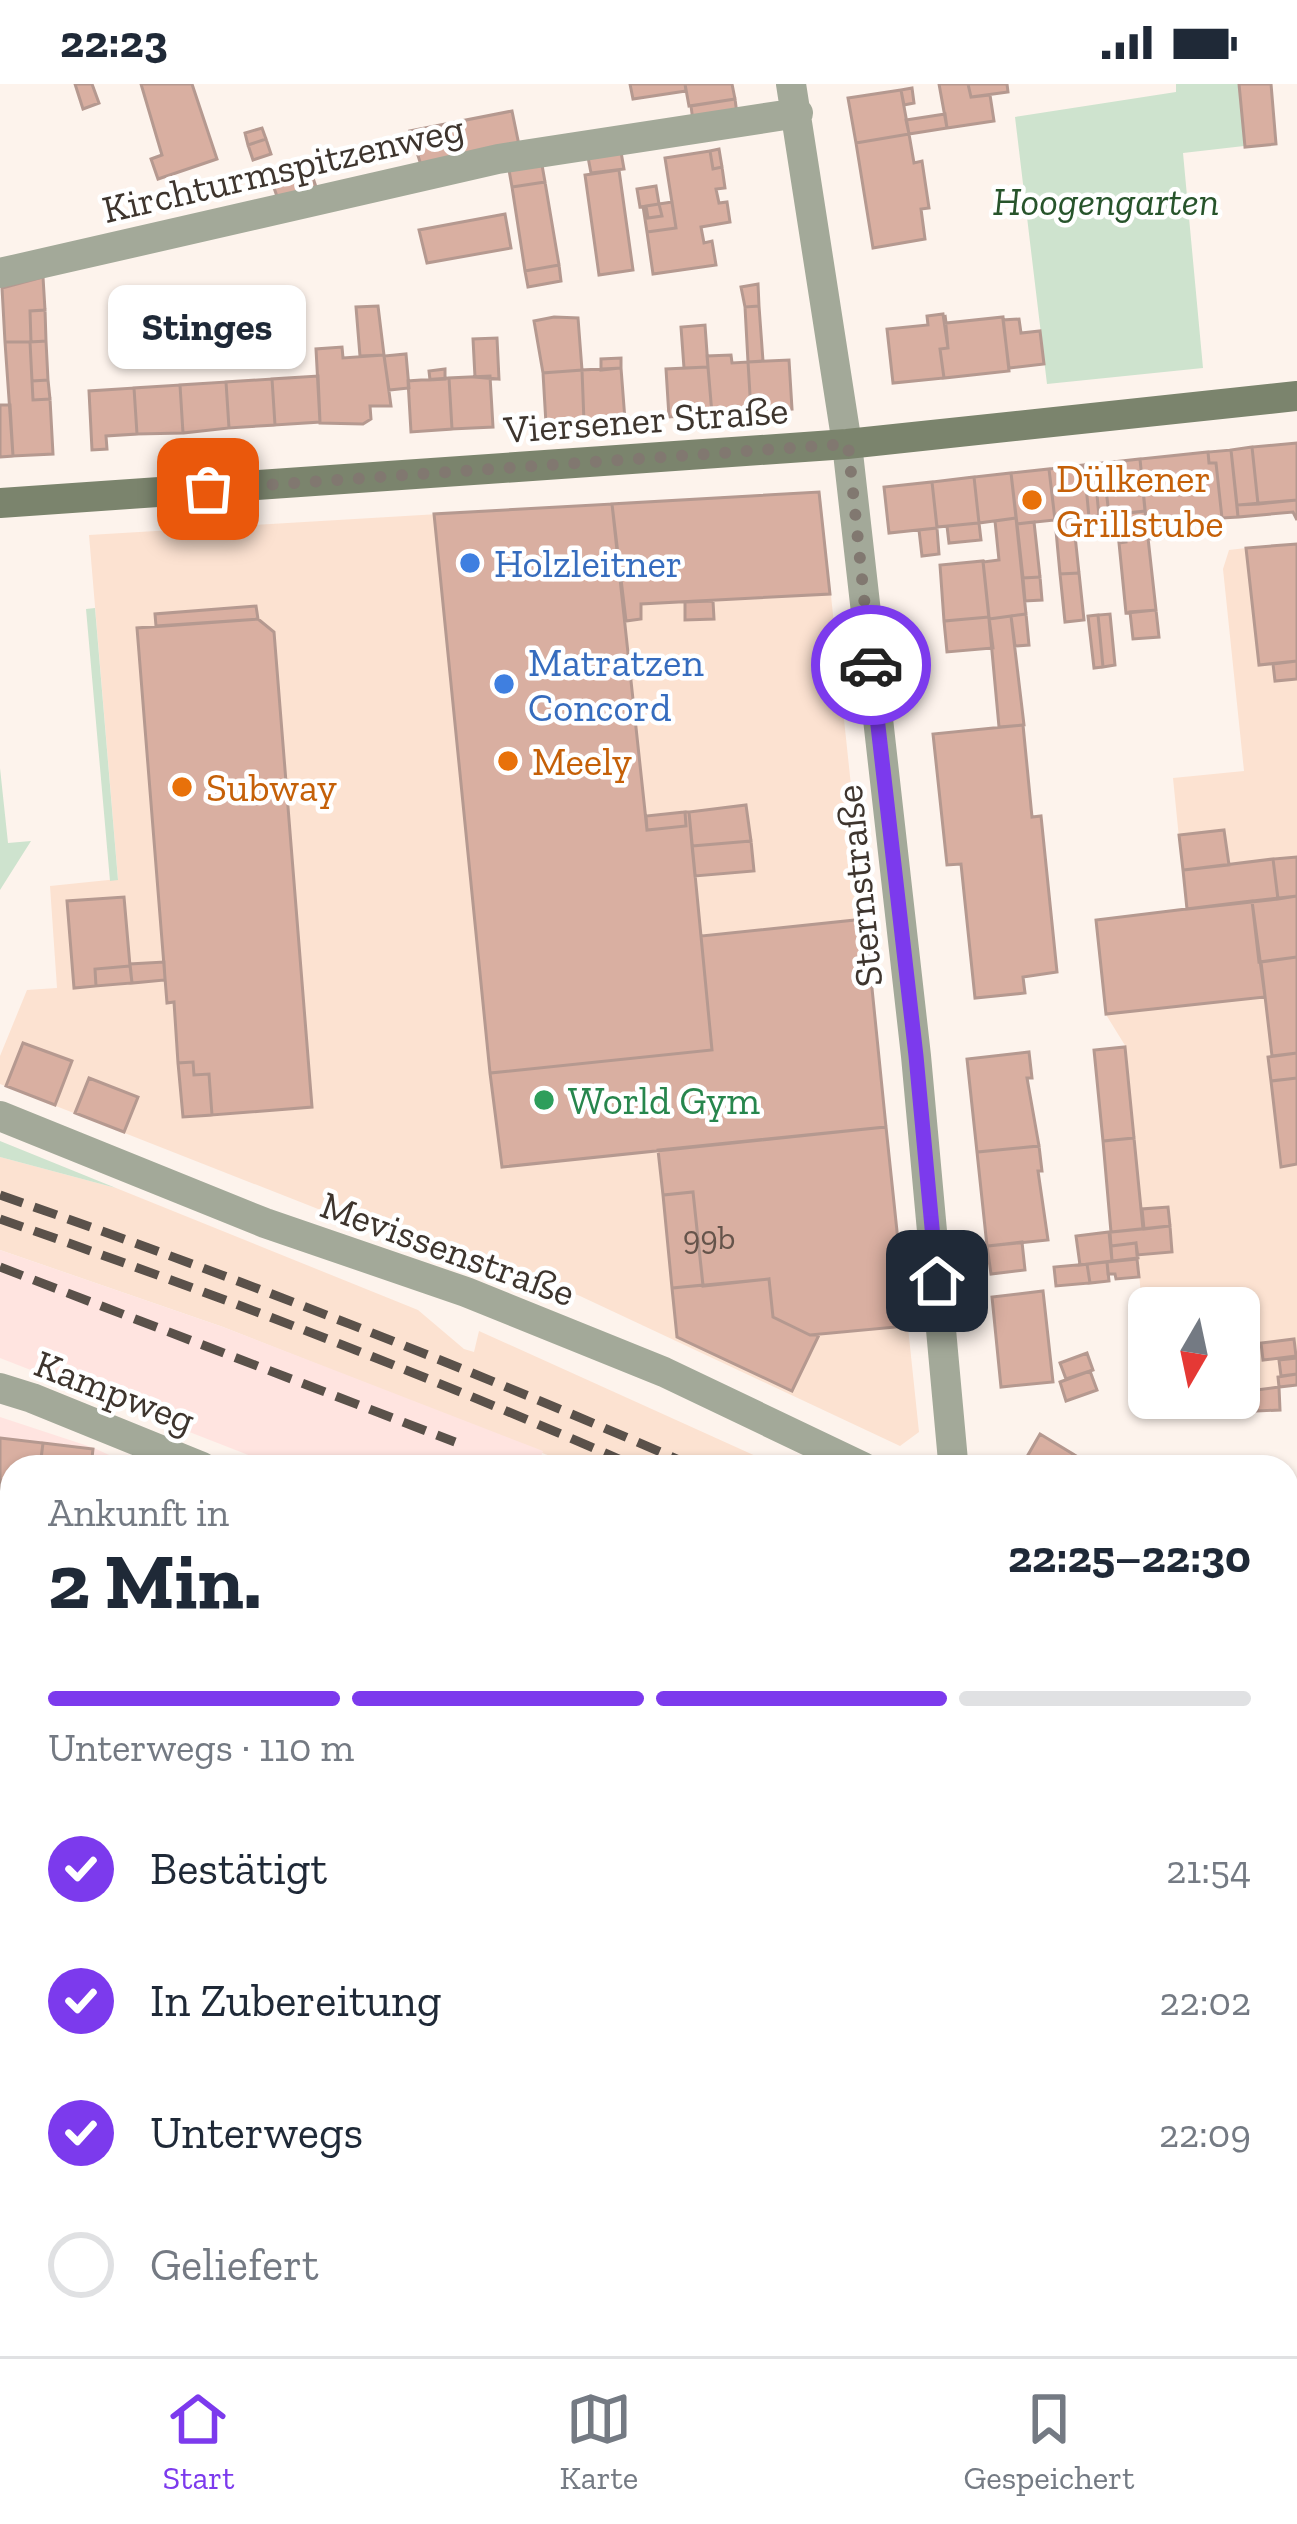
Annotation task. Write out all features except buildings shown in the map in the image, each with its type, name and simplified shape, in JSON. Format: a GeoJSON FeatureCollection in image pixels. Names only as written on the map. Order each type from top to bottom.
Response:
{"type":"FeatureCollection","features":[{"type":"Feature","properties":{"kind":"main road","name":"Viersener Straße"},"geometry":{"type":"LineString","coordinates":[[0,503],[848,444],[1297,396]]}},
{"type":"Feature","properties":{"kind":"street","name":"Kirchturmspitzenweg"},"geometry":{"type":"LineString","coordinates":[[0,273],[497,159],[794,98]]}},
{"type":"Feature","properties":{"kind":"street","name":"Sternstraße"},"geometry":{"type":"LineString","coordinates":[[794,98],[848,444],[916,1056],[952,1455]]}},
{"type":"Feature","properties":{"kind":"street","name":"Mevissenstraße"},"geometry":{"type":"LineString","coordinates":[[0,1116],[265,1222],[466,1292],[642,1363],[838,1455]]}},
{"type":"Feature","properties":{"kind":"street","name":"Kampweg"},"geometry":{"type":"LineString","coordinates":[[0,1388],[173,1455]]}},
{"type":"Feature","properties":{"kind":"shaded area"},"geometry":{"type":"Polygon","coordinates":[[[820,491],[919,1432],[900,1446],[580,1296],[448,1245],[412,1246],[0,1084],[0,1056],[27,990],[57,988],[50,886],[118,879],[89,535],[820,491]]]}},
{"type":"Feature","properties":{"kind":"shaded area"},"geometry":{"type":"Polygon","coordinates":[[[1246,548],[1259,665],[1297,661],[1297,1385],[1260,1389],[1260,1287],[1140,1287],[1135,1230],[1143,1228],[1126,1047],[1105,1013],[1095,920],[1186,908],[1173,778],[1244,771],[1223,569],[1229,550],[1246,548]]]}},
{"type":"Feature","properties":{"kind":"shaded area"},"geometry":{"type":"Polygon","coordinates":[[[0,1157],[116,1188],[418,1310],[464,1349],[474,1352],[479,1331],[753,1455],[548,1455],[223,1327],[0,1250],[0,1157]]]}},
{"type":"Feature","properties":{"kind":"shaded area"},"geometry":{"type":"Polygon","coordinates":[[[0,1250],[223,1327],[543,1451],[542,1455],[248,1455],[0,1358],[0,1250]]]}},
{"type":"Feature","properties":{"kind":"shaded area"},"geometry":{"type":"Polygon","coordinates":[[[0,1417],[109,1455],[0,1455],[0,1417]]]}},
{"type":"Feature","properties":{"kind":"green space","name":"Hoogengarten"},"geometry":{"type":"Polygon","coordinates":[[[1176,84],[1239,84],[1244,146],[1183,153],[1203,368],[1047,384],[1015,117],[1176,92],[1176,84]]]}},
{"type":"Feature","properties":{"kind":"green space"},"geometry":{"type":"Polygon","coordinates":[[[95,608],[118,880],[110,881],[86,609],[95,608]]]}},
{"type":"Feature","properties":{"kind":"green space"},"geometry":{"type":"Polygon","coordinates":[[[0,768],[8,843],[31,841],[0,890],[0,768]]]}},
{"type":"Feature","properties":{"kind":"green space"},"geometry":{"type":"Polygon","coordinates":[[[0,1141],[116,1188],[0,1157],[0,1141]]]}},
{"type":"Feature","properties":{"kind":"railway"},"geometry":{"type":"LineString","coordinates":[[0,1195],[350,1324],[667,1455]]}},
{"type":"Feature","properties":{"kind":"railway"},"geometry":{"type":"LineString","coordinates":[[0,1219],[321,1337],[609,1455]]}},
{"type":"Feature","properties":{"kind":"railway"},"geometry":{"type":"LineString","coordinates":[[0,1267],[455,1442]]}},
{"type":"Feature","properties":{"kind":"way so far"},"geometry":{"type":"LineString","coordinates":[[208,489],[848,444],[871,665]]}},
{"type":"Feature","properties":{"kind":"place","name":"Stinges"},"geometry":{"type":"Point","coordinates":[208,489]}},
{"type":"Feature","properties":{"kind":"place","name":"Dülkener Grillstube"},"geometry":{"type":"Point","coordinates":[1032,500]}},
{"type":"Feature","properties":{"kind":"place","name":"Holzleitner"},"geometry":{"type":"Point","coordinates":[470,563]}},
{"type":"Feature","properties":{"kind":"place","name":"Matratzen Concord"},"geometry":{"type":"Point","coordinates":[504,684]}},
{"type":"Feature","properties":{"kind":"place","name":"Meely"},"geometry":{"type":"Point","coordinates":[508,761]}},
{"type":"Feature","properties":{"kind":"place","name":"Subway"},"geometry":{"type":"Point","coordinates":[182,787]}},
{"type":"Feature","properties":{"kind":"place","name":"World Gym"},"geometry":{"type":"Point","coordinates":[544,1100]}},
{"type":"Feature","properties":{"kind":"route"},"geometry":{"type":"LineString","coordinates":[[871,665],[937,1281]]}}]}
